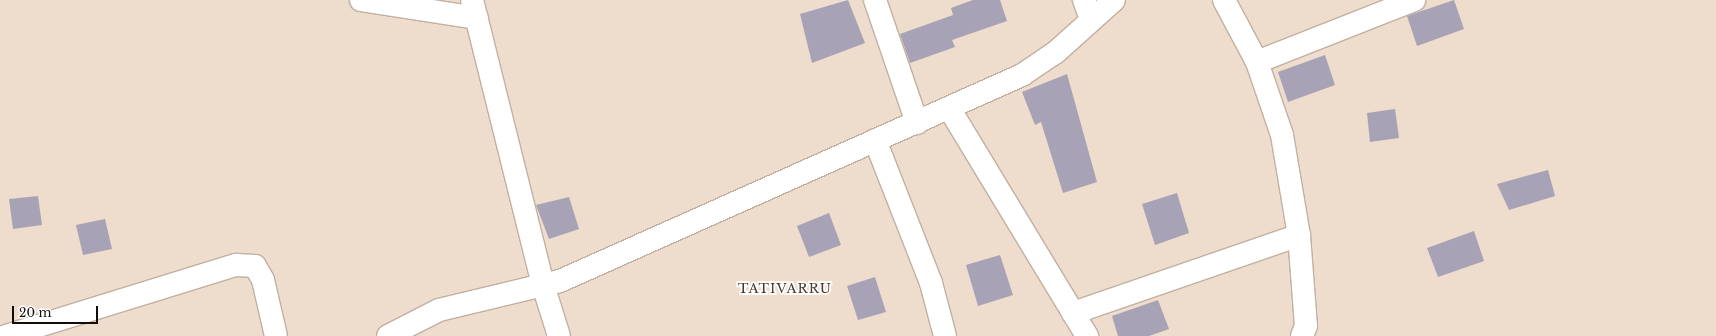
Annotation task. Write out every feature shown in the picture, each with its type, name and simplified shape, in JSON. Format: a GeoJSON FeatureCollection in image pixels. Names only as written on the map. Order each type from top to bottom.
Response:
{"type":"FeatureCollection","features":[{"type":"Feature","properties":{"kind":"street"},"geometry":{"type":"LineString","coordinates":[[361,0],[474,9],[543,285],[559,336]]}},
{"type":"Feature","properties":{"kind":"street"},"geometry":{"type":"LineString","coordinates":[[874,0],[917,123]]}},
{"type":"Feature","properties":{"kind":"street"},"geometry":{"type":"LineString","coordinates":[[397,334],[439,310],[560,281],[1022,75],[1055,53],[1088,10],[1114,0]]}},
{"type":"Feature","properties":{"kind":"street"},"geometry":{"type":"LineString","coordinates":[[1224,0],[1257,62],[1282,135],[1299,235],[1306,326],[1302,336]]}},
{"type":"Feature","properties":{"kind":"street"},"geometry":{"type":"LineString","coordinates":[[1257,62],[1414,0]]}},
{"type":"Feature","properties":{"kind":"street"},"geometry":{"type":"LineString","coordinates":[[949,108],[1087,336]]}},
{"type":"Feature","properties":{"kind":"street"},"geometry":{"type":"LineString","coordinates":[[876,140],[930,283],[946,336]]}},
{"type":"Feature","properties":{"kind":"street"},"geometry":{"type":"LineString","coordinates":[[1073,313],[1299,235]]}},
{"type":"Feature","properties":{"kind":"street"},"geometry":{"type":"LineString","coordinates":[[6,336],[236,265],[255,266],[262,280],[276,336]]}},
{"type":"Feature","properties":{"kind":"building"},"geometry":{"type":"Polygon","coordinates":[[[848,0],[865,43],[812,63],[800,14],[848,0]]]}},
{"type":"Feature","properties":{"kind":"building"},"geometry":{"type":"Polygon","coordinates":[[[973,0],[1000,0],[1007,21],[952,40],[955,47],[910,63],[900,34],[953,15],[951,8],[973,0]]]}},
{"type":"Feature","properties":{"kind":"building"},"geometry":{"type":"Polygon","coordinates":[[[1454,0],[1464,29],[1417,46],[1407,16],[1454,0]]]}},
{"type":"Feature","properties":{"kind":"building"},"geometry":{"type":"Polygon","coordinates":[[[1325,55],[1335,85],[1288,102],[1278,72],[1325,55]]]}},
{"type":"Feature","properties":{"kind":"building"},"geometry":{"type":"Polygon","coordinates":[[[1067,74],[1097,182],[1063,193],[1041,122],[1035,125],[1022,92],[1067,74]]]}},
{"type":"Feature","properties":{"kind":"building"},"geometry":{"type":"Polygon","coordinates":[[[1395,109],[1399,138],[1370,142],[1367,113],[1395,109]]]}},
{"type":"Feature","properties":{"kind":"building"},"geometry":{"type":"Polygon","coordinates":[[[1548,170],[1555,196],[1509,210],[1497,184],[1548,170]]]}},
{"type":"Feature","properties":{"kind":"building"},"geometry":{"type":"Polygon","coordinates":[[[1177,193],[1189,233],[1155,245],[1142,204],[1177,193]]]}},
{"type":"Feature","properties":{"kind":"building"},"geometry":{"type":"Polygon","coordinates":[[[38,196],[42,225],[13,229],[9,199],[38,196]]]}},
{"type":"Feature","properties":{"kind":"building"},"geometry":{"type":"Polygon","coordinates":[[[569,197],[579,229],[549,239],[536,205],[569,197]]]}},
{"type":"Feature","properties":{"kind":"building"},"geometry":{"type":"Polygon","coordinates":[[[829,213],[841,245],[809,257],[797,226],[829,213]]]}},
{"type":"Feature","properties":{"kind":"building"},"geometry":{"type":"Polygon","coordinates":[[[105,219],[112,249],[83,255],[76,225],[105,219]]]}},
{"type":"Feature","properties":{"kind":"building"},"geometry":{"type":"Polygon","coordinates":[[[1474,231],[1484,261],[1438,277],[1427,248],[1474,231]]]}},
{"type":"Feature","properties":{"kind":"building"},"geometry":{"type":"Polygon","coordinates":[[[1000,255],[1013,295],[978,306],[966,265],[1000,255]]]}},
{"type":"Feature","properties":{"kind":"building"},"geometry":{"type":"Polygon","coordinates":[[[875,277],[886,312],[858,320],[847,286],[875,277]]]}},
{"type":"Feature","properties":{"kind":"building"},"geometry":{"type":"Polygon","coordinates":[[[1158,300],[1169,329],[1149,336],[1118,336],[1112,316],[1158,300]]]}},
{"type":"Feature","properties":{"kind":"district","name":"TATIVARRU"},"geometry":{"type":"Point","coordinates":[785,289]}}]}
